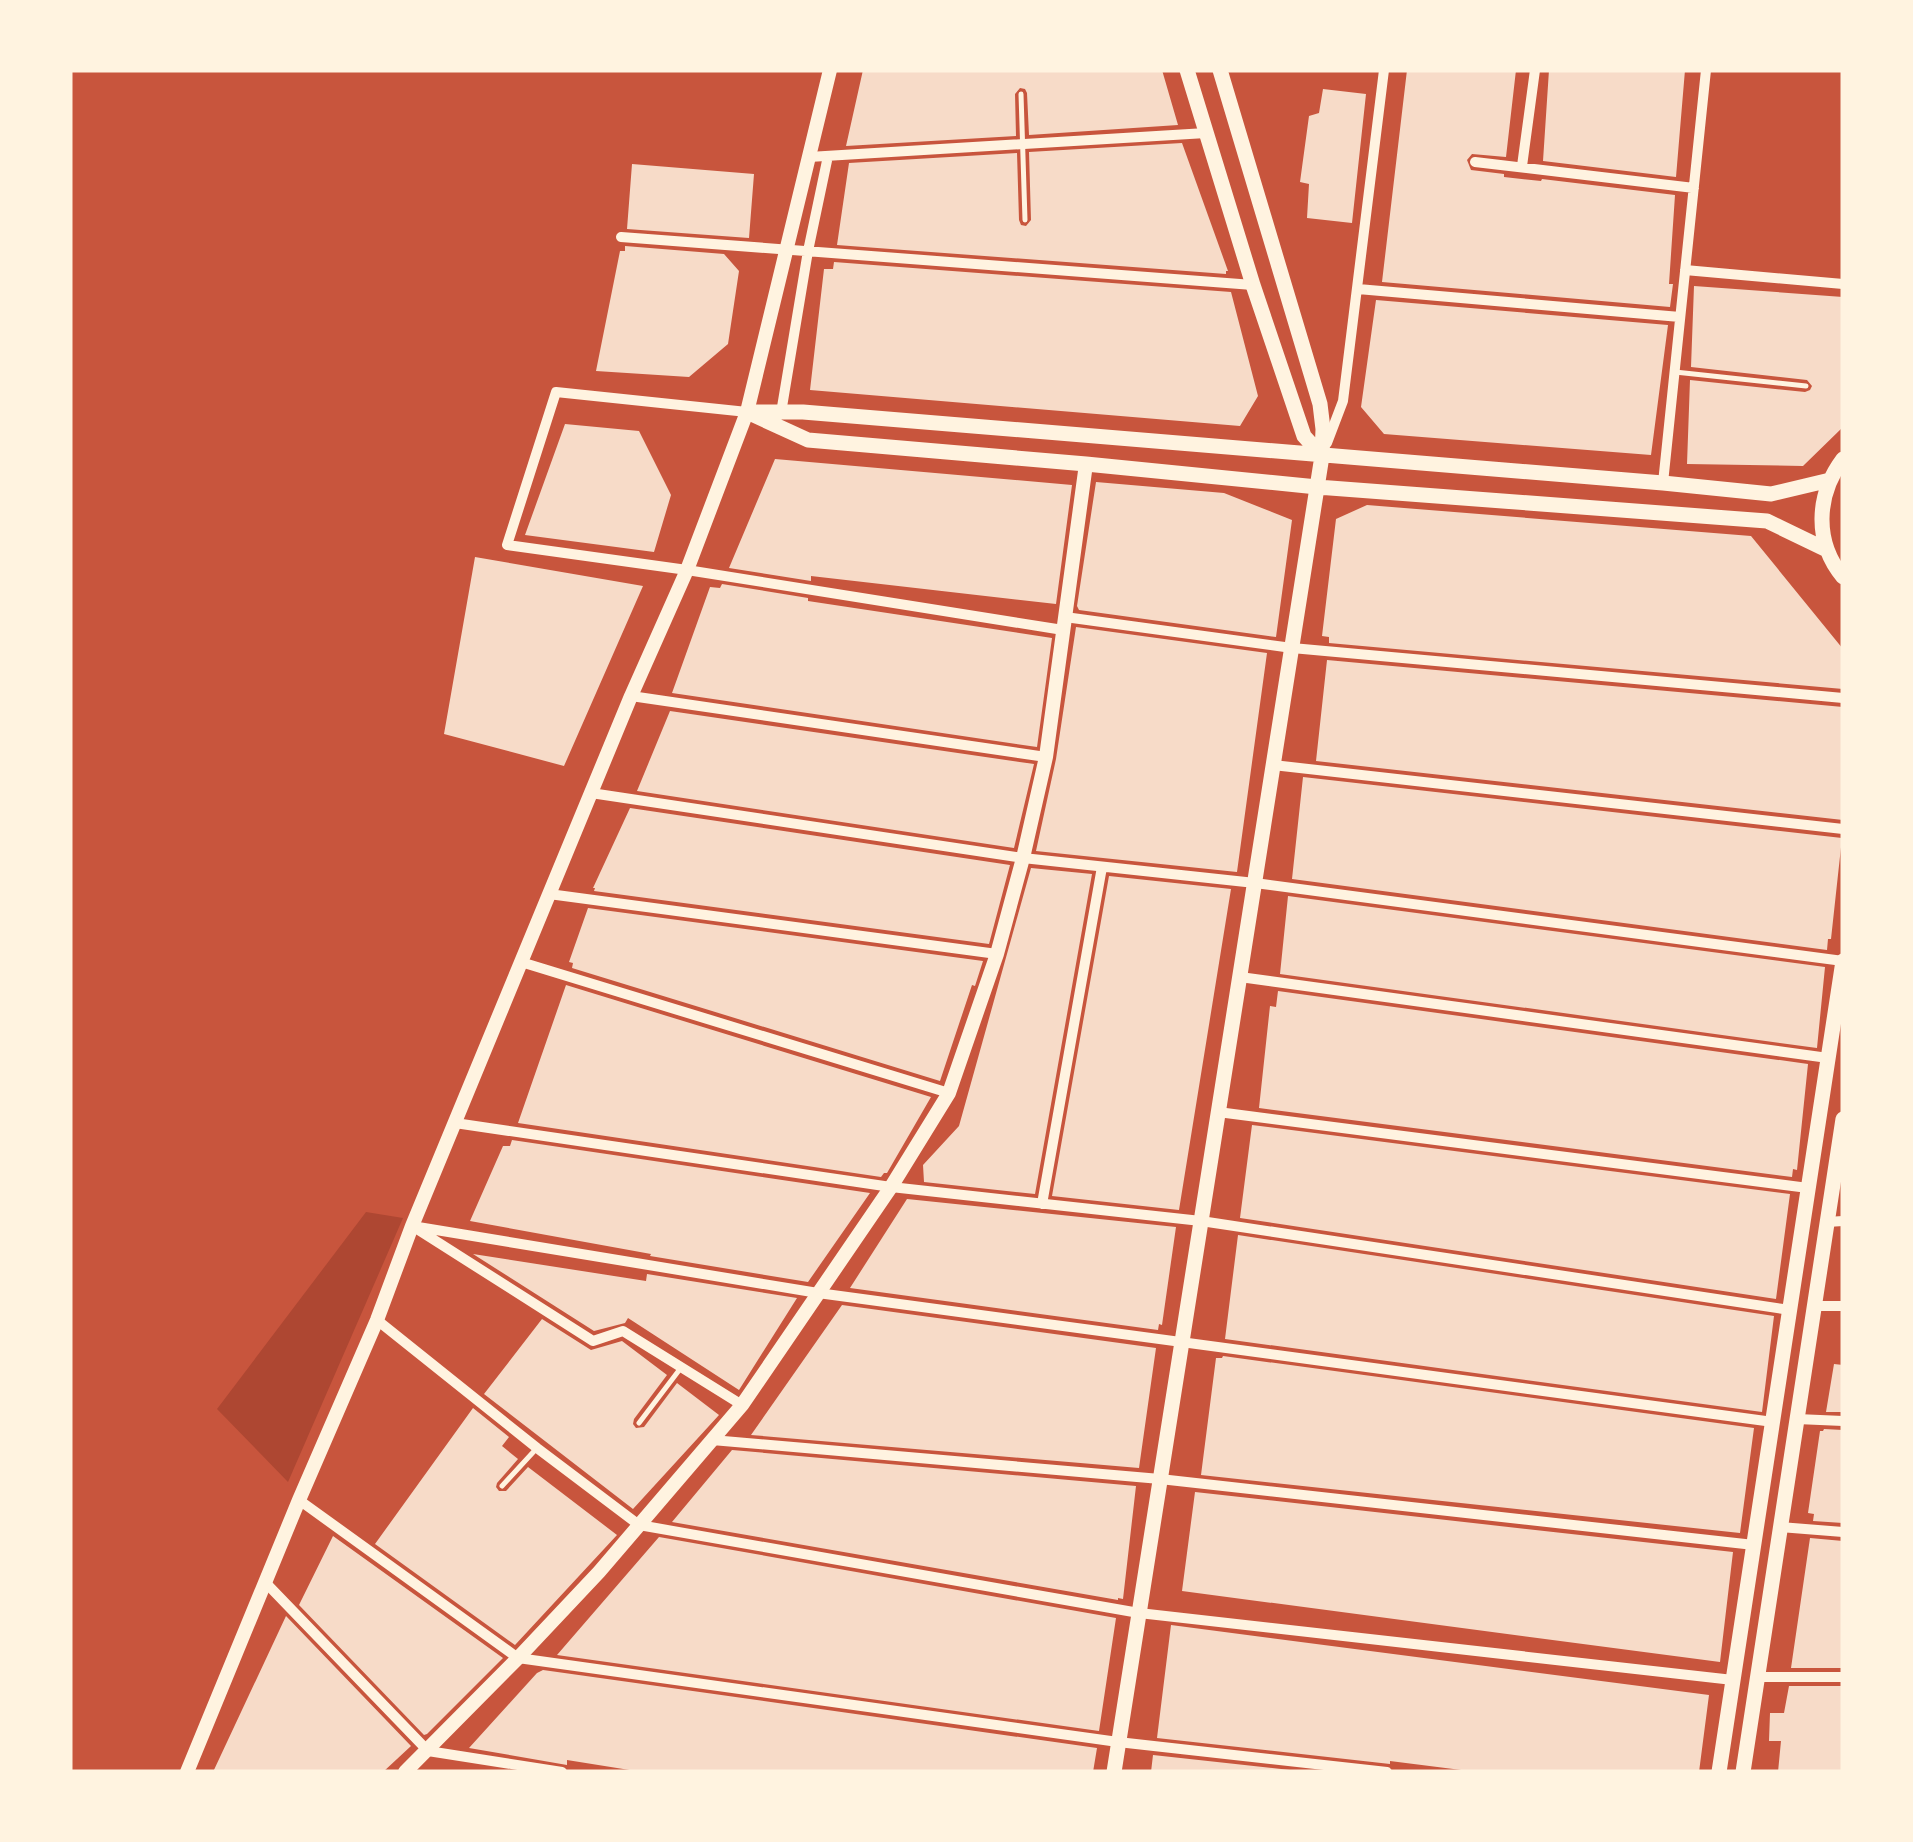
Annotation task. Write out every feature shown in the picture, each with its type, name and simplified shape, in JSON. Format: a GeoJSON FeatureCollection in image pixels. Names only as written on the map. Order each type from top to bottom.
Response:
{"type":"FeatureCollection","features":[{"type":"Feature","properties":{"kind":"main road"},"geometry":{"type":"LineString","coordinates":[[1187,70],[1252,285],[1304,436],[1322,456]]}},
{"type":"Feature","properties":{"kind":"main road"},"geometry":{"type":"LineString","coordinates":[[1114,1772],[1324,429],[1320,404],[1220,70]]}},
{"type":"Feature","properties":{"kind":"main road"},"geometry":{"type":"LineString","coordinates":[[1296,412],[1320,404]]}},
{"type":"Feature","properties":{"kind":"main road"},"geometry":{"type":"LineString","coordinates":[[747,412],[841,416],[1771,494],[1830,480]]}},
{"type":"Feature","properties":{"kind":"main road"},"geometry":{"type":"LineString","coordinates":[[747,412],[808,440],[1317,487],[1767,521],[1827,550]]}},
{"type":"Feature","properties":{"kind":"main road"},"geometry":{"type":"LineString","coordinates":[[1843,459],[1830,480],[1822,515],[1823,538],[1843,578]]}},
{"type":"Feature","properties":{"kind":"main road"},"geometry":{"type":"LineString","coordinates":[[1719,1772],[1843,961]]}},
{"type":"Feature","properties":{"kind":"main road"},"geometry":{"type":"LineString","coordinates":[[1743,1772],[1814,1306],[1835,1221],[1843,1119]]}},
{"type":"Feature","properties":{"kind":"street"},"geometry":{"type":"LineString","coordinates":[[187,1772],[377,1320],[412,1226],[631,696],[687,570],[747,412],[830,70]]}},
{"type":"Feature","properties":{"kind":"street"},"geometry":{"type":"LineString","coordinates":[[1322,456],[1343,401],[1384,70]]}},
{"type":"Feature","properties":{"kind":"street"},"geometry":{"type":"LineString","coordinates":[[1522,166],[1535,70]]}},
{"type":"Feature","properties":{"kind":"street"},"geometry":{"type":"LineString","coordinates":[[1662,482],[1706,70]]}},
{"type":"Feature","properties":{"kind":"street"},"geometry":{"type":"LineString","coordinates":[[810,157],[1206,133]]}},
{"type":"Feature","properties":{"kind":"street"},"geometry":{"type":"LineString","coordinates":[[781,413],[828,156]]}},
{"type":"Feature","properties":{"kind":"street"},"geometry":{"type":"LineString","coordinates":[[1475,162],[1694,188]]}},
{"type":"Feature","properties":{"kind":"street"},"geometry":{"type":"LineString","coordinates":[[622,237],[1252,285]]}},
{"type":"Feature","properties":{"kind":"street"},"geometry":{"type":"LineString","coordinates":[[1685,270],[1843,284]]}},
{"type":"Feature","properties":{"kind":"street"},"geometry":{"type":"LineString","coordinates":[[1358,289],[1680,318]]}},
{"type":"Feature","properties":{"kind":"street"},"geometry":{"type":"LineString","coordinates":[[747,412],[556,392],[507,544],[1064,624],[1843,698]]}},
{"type":"Feature","properties":{"kind":"street"},"geometry":{"type":"LineString","coordinates":[[405,1772],[599,1572],[742,1404],[891,1187],[950,1093],[997,954],[1046,757],[1086,464]]}},
{"type":"Feature","properties":{"kind":"street"},"geometry":{"type":"LineString","coordinates":[[631,696],[1046,757]]}},
{"type":"Feature","properties":{"kind":"street"},"geometry":{"type":"LineString","coordinates":[[1273,765],[1843,830]]}},
{"type":"Feature","properties":{"kind":"street"},"geometry":{"type":"LineString","coordinates":[[591,793],[1023,858],[1254,883],[1843,961]]}},
{"type":"Feature","properties":{"kind":"street"},"geometry":{"type":"LineString","coordinates":[[1042,1204],[1102,867]]}},
{"type":"Feature","properties":{"kind":"street"},"geometry":{"type":"LineString","coordinates":[[549,894],[997,954]]}},
{"type":"Feature","properties":{"kind":"street"},"geometry":{"type":"LineString","coordinates":[[521,962],[950,1093]]}},
{"type":"Feature","properties":{"kind":"street"},"geometry":{"type":"LineString","coordinates":[[1240,978],[1828,1058]]}},
{"type":"Feature","properties":{"kind":"street"},"geometry":{"type":"LineString","coordinates":[[1218,1112],[1808,1188]]}},
{"type":"Feature","properties":{"kind":"street"},"geometry":{"type":"LineString","coordinates":[[454,1123],[891,1187],[1201,1221],[1790,1310]]}},
{"type":"Feature","properties":{"kind":"street"},"geometry":{"type":"LineString","coordinates":[[412,1226],[818,1293],[1772,1422]]}},
{"type":"Feature","properties":{"kind":"street"},"geometry":{"type":"LineString","coordinates":[[412,1226],[593,1341],[623,1331],[742,1404]]}},
{"type":"Feature","properties":{"kind":"street"},"geometry":{"type":"LineString","coordinates":[[1814,1306],[1843,1306]]}},
{"type":"Feature","properties":{"kind":"street"},"geometry":{"type":"LineString","coordinates":[[377,1320],[639,1524],[1139,1613],[1733,1680]]}},
{"type":"Feature","properties":{"kind":"street"},"geometry":{"type":"LineString","coordinates":[[1797,1419],[1843,1421]]}},
{"type":"Feature","properties":{"kind":"street"},"geometry":{"type":"LineString","coordinates":[[712,1440],[1160,1479],[1754,1545]]}},
{"type":"Feature","properties":{"kind":"street"},"geometry":{"type":"LineString","coordinates":[[299,1500],[518,1658],[1118,1742],[1387,1772]]}},
{"type":"Feature","properties":{"kind":"street"},"geometry":{"type":"LineString","coordinates":[[1780,1527],[1843,1532]]}},
{"type":"Feature","properties":{"kind":"street"},"geometry":{"type":"LineString","coordinates":[[265,1582],[428,1751],[562,1772]]}},
{"type":"Feature","properties":{"kind":"street"},"geometry":{"type":"LineString","coordinates":[[1757,1677],[1843,1677]]}},
{"type":"Feature","properties":{"kind":"lane"},"geometry":{"type":"LineString","coordinates":[[1020,94],[1025,220]]}},
{"type":"Feature","properties":{"kind":"lane"},"geometry":{"type":"LineString","coordinates":[[1675,372],[1806,386]]}},
{"type":"Feature","properties":{"kind":"lane"},"geometry":{"type":"LineString","coordinates":[[639,1423],[681,1367]]}},
{"type":"Feature","properties":{"kind":"lane"},"geometry":{"type":"LineString","coordinates":[[502,1486],[537,1448]]}},
{"type":"Feature","properties":{"kind":"shaded area"},"geometry":{"type":"Polygon","coordinates":[[[366,1212],[403,1218],[288,1482],[217,1409],[366,1212]]]}},
{"type":"Feature","properties":{"kind":"building"},"geometry":{"type":"Polygon","coordinates":[[[863,70],[1162,70],[1178,125],[1029,135],[1027,93],[1020,88],[1015,94],[1016,136],[846,146],[863,70]]]}},
{"type":"Feature","properties":{"kind":"building"},"geometry":{"type":"Polygon","coordinates":[[[1407,70],[1516,70],[1506,157],[1472,154],[1467,160],[1471,170],[1675,195],[1670,307],[1382,282],[1407,70]]]}},
{"type":"Feature","properties":{"kind":"building"},"geometry":{"type":"Polygon","coordinates":[[[1549,70],[1685,70],[1676,177],[1543,161],[1549,70]]]}},
{"type":"Feature","properties":{"kind":"building"},"geometry":{"type":"Polygon","coordinates":[[[1323,89],[1366,94],[1352,223],[1307,218],[1309,184],[1300,182],[1309,116],[1319,113],[1323,89]]]}},
{"type":"Feature","properties":{"kind":"building"},"geometry":{"type":"Polygon","coordinates":[[[1182,143],[1226,274],[837,245],[849,163],[1017,153],[1019,220],[1026,226],[1031,220],[1029,152],[1182,143]]]}},
{"type":"Feature","properties":{"kind":"building"},"geometry":{"type":"Polygon","coordinates":[[[632,164],[754,174],[749,238],[627,229],[632,164]]]}},
{"type":"Feature","properties":{"kind":"building"},"geometry":{"type":"Polygon","coordinates":[[[625,246],[724,254],[739,271],[728,344],[689,377],[596,371],[620,251],[625,251],[625,246]]]}},
{"type":"Feature","properties":{"kind":"building"},"geometry":{"type":"Polygon","coordinates":[[[834,262],[1231,292],[1258,396],[1240,426],[810,390],[824,269],[833,269],[834,262]]]}},
{"type":"Feature","properties":{"kind":"building"},"geometry":{"type":"Polygon","coordinates":[[[1694,286],[1843,297],[1843,427],[1803,466],[1687,464],[1690,380],[1805,392],[1812,386],[1807,380],[1691,367],[1694,286]]]}},
{"type":"Feature","properties":{"kind":"building"},"geometry":{"type":"Polygon","coordinates":[[[1376,300],[1668,325],[1651,455],[1384,434],[1361,407],[1376,300]]]}},
{"type":"Feature","properties":{"kind":"building"},"geometry":{"type":"Polygon","coordinates":[[[565,424],[639,431],[671,495],[654,552],[525,535],[565,424]]]}},
{"type":"Feature","properties":{"kind":"building"},"geometry":{"type":"Polygon","coordinates":[[[775,459],[1072,485],[1056,604],[811,576],[811,581],[729,568],[775,459]]]}},
{"type":"Feature","properties":{"kind":"building"},"geometry":{"type":"Polygon","coordinates":[[[1096,482],[1224,493],[1292,520],[1276,637],[1079,610],[1096,482]]]}},
{"type":"Feature","properties":{"kind":"building"},"geometry":{"type":"Polygon","coordinates":[[[1367,505],[1751,536],[1843,649],[1843,689],[1329,643],[1329,637],[1322,636],[1336,519],[1367,505]]]}},
{"type":"Feature","properties":{"kind":"building"},"geometry":{"type":"Polygon","coordinates":[[[475,557],[643,586],[564,766],[444,734],[475,557]]]}},
{"type":"Feature","properties":{"kind":"building"},"geometry":{"type":"Polygon","coordinates":[[[722,584],[1052,638],[1037,747],[672,693],[710,587],[720,588],[722,584]]]}},
{"type":"Feature","properties":{"kind":"building"},"geometry":{"type":"Polygon","coordinates":[[[1076,627],[1267,653],[1237,872],[1036,851],[1056,759],[1076,627]]]}},
{"type":"Feature","properties":{"kind":"building"},"geometry":{"type":"Polygon","coordinates":[[[1327,660],[1843,707],[1843,820],[1316,761],[1327,660]]]}},
{"type":"Feature","properties":{"kind":"building"},"geometry":{"type":"Polygon","coordinates":[[[670,711],[1034,764],[1014,848],[637,791],[670,711]]]}},
{"type":"Feature","properties":{"kind":"building"},"geometry":{"type":"Polygon","coordinates":[[[1303,777],[1842,838],[1831,939],[1827,950],[1292,879],[1303,777]]]}},
{"type":"Feature","properties":{"kind":"building"},"geometry":{"type":"Polygon","coordinates":[[[630,808],[1010,865],[989,944],[594,891],[630,808]]]}},
{"type":"Feature","properties":{"kind":"building"},"geometry":{"type":"Polygon","coordinates":[[[1031,868],[1092,874],[1035,1194],[924,1182],[923,1165],[959,1126],[1031,868]]]}},
{"type":"Feature","properties":{"kind":"building"},"geometry":{"type":"Polygon","coordinates":[[[1109,876],[1231,889],[1179,1210],[1052,1196],[1109,876]]]}},
{"type":"Feature","properties":{"kind":"building"},"geometry":{"type":"Polygon","coordinates":[[[1288,896],[1825,967],[1817,1048],[1280,974],[1288,896]]]}},
{"type":"Feature","properties":{"kind":"building"},"geometry":{"type":"Polygon","coordinates":[[[588,908],[983,961],[940,1081],[572,968],[573,963],[569,962],[588,908]]]}},
{"type":"Feature","properties":{"kind":"building"},"geometry":{"type":"Polygon","coordinates":[[[566,985],[931,1097],[881,1177],[518,1123],[566,985]]]}},
{"type":"Feature","properties":{"kind":"building"},"geometry":{"type":"Polygon","coordinates":[[[1278,991],[1808,1064],[1797,1170],[1793,1169],[1792,1177],[1259,1108],[1270,1006],[1276,1007],[1278,991]]]}},
{"type":"Feature","properties":{"kind":"building"},"geometry":{"type":"Polygon","coordinates":[[[1252,1125],[1790,1194],[1776,1299],[1240,1218],[1252,1125]]]}},
{"type":"Feature","properties":{"kind":"building"},"geometry":{"type":"Polygon","coordinates":[[[512,1140],[870,1193],[808,1282],[470,1221],[503,1146],[510,1146],[512,1140]]]}},
{"type":"Feature","properties":{"kind":"building"},"geometry":{"type":"Polygon","coordinates":[[[907,1199],[1176,1227],[1162,1325],[1158,1330],[850,1288],[907,1199]]]}},
{"type":"Feature","properties":{"kind":"building"},"geometry":{"type":"Polygon","coordinates":[[[1238,1235],[1774,1316],[1762,1412],[1225,1339],[1238,1235]]]}},
{"type":"Feature","properties":{"kind":"building"},"geometry":{"type":"Polygon","coordinates":[[[473,1254],[646,1281],[647,1274],[797,1298],[739,1390],[628,1318],[625,1323],[594,1331],[473,1254]]]}},
{"type":"Feature","properties":{"kind":"building"},"geometry":{"type":"Polygon","coordinates":[[[842,1305],[1156,1348],[1139,1468],[751,1435],[842,1305]]]}},
{"type":"Feature","properties":{"kind":"building"},"geometry":{"type":"Polygon","coordinates":[[[542,1319],[591,1350],[622,1341],[667,1375],[634,1419],[636,1428],[644,1427],[677,1383],[719,1415],[633,1509],[484,1394],[542,1319]]]}},
{"type":"Feature","properties":{"kind":"building"},"geometry":{"type":"Polygon","coordinates":[[[1216,1358],[1754,1428],[1740,1533],[1201,1475],[1216,1358]]]}},
{"type":"Feature","properties":{"kind":"building"},"geometry":{"type":"Polygon","coordinates":[[[1834,1364],[1843,1365],[1843,1412],[1826,1412],[1834,1364]]]}},
{"type":"Feature","properties":{"kind":"building"},"geometry":{"type":"Polygon","coordinates":[[[473,1408],[509,1437],[502,1446],[518,1459],[497,1483],[499,1491],[506,1491],[528,1467],[617,1535],[515,1645],[375,1544],[473,1408]]]}},
{"type":"Feature","properties":{"kind":"building"},"geometry":{"type":"Polygon","coordinates":[[[1843,1430],[1843,1523],[1813,1521],[1814,1514],[1808,1513],[1820,1431],[1843,1430]]]}},
{"type":"Feature","properties":{"kind":"building"},"geometry":{"type":"Polygon","coordinates":[[[732,1450],[1136,1486],[1123,1599],[672,1522],[732,1450]]]}},
{"type":"Feature","properties":{"kind":"building"},"geometry":{"type":"Polygon","coordinates":[[[1195,1492],[1733,1552],[1720,1662],[1182,1591],[1195,1492]]]}},
{"type":"Feature","properties":{"kind":"building"},"geometry":{"type":"Polygon","coordinates":[[[333,1536],[503,1658],[427,1734],[299,1605],[333,1536]]]}},
{"type":"Feature","properties":{"kind":"building"},"geometry":{"type":"Polygon","coordinates":[[[659,1537],[1116,1618],[1099,1731],[557,1655],[659,1537]]]}},
{"type":"Feature","properties":{"kind":"building"},"geometry":{"type":"Polygon","coordinates":[[[1810,1538],[1843,1541],[1843,1668],[1791,1668],[1810,1538]]]}},
{"type":"Feature","properties":{"kind":"building"},"geometry":{"type":"Polygon","coordinates":[[[286,1616],[411,1746],[383,1772],[213,1772],[286,1616]]]}},
{"type":"Feature","properties":{"kind":"building"},"geometry":{"type":"Polygon","coordinates":[[[1171,1625],[1709,1695],[1699,1772],[1477,1772],[1157,1738],[1171,1625]]]}},
{"type":"Feature","properties":{"kind":"building"},"geometry":{"type":"Polygon","coordinates":[[[543,1670],[1097,1748],[1093,1772],[642,1772],[567,1760],[567,1765],[469,1748],[543,1670]]]}},
{"type":"Feature","properties":{"kind":"building"},"geometry":{"type":"Polygon","coordinates":[[[1789,1686],[1843,1686],[1843,1772],[1778,1772],[1781,1741],[1769,1741],[1770,1713],[1784,1713],[1789,1686]]]}},
{"type":"Feature","properties":{"kind":"building"},"geometry":{"type":"Polygon","coordinates":[[[1153,1755],[1308,1772],[1151,1772],[1153,1755]]]}}]}
